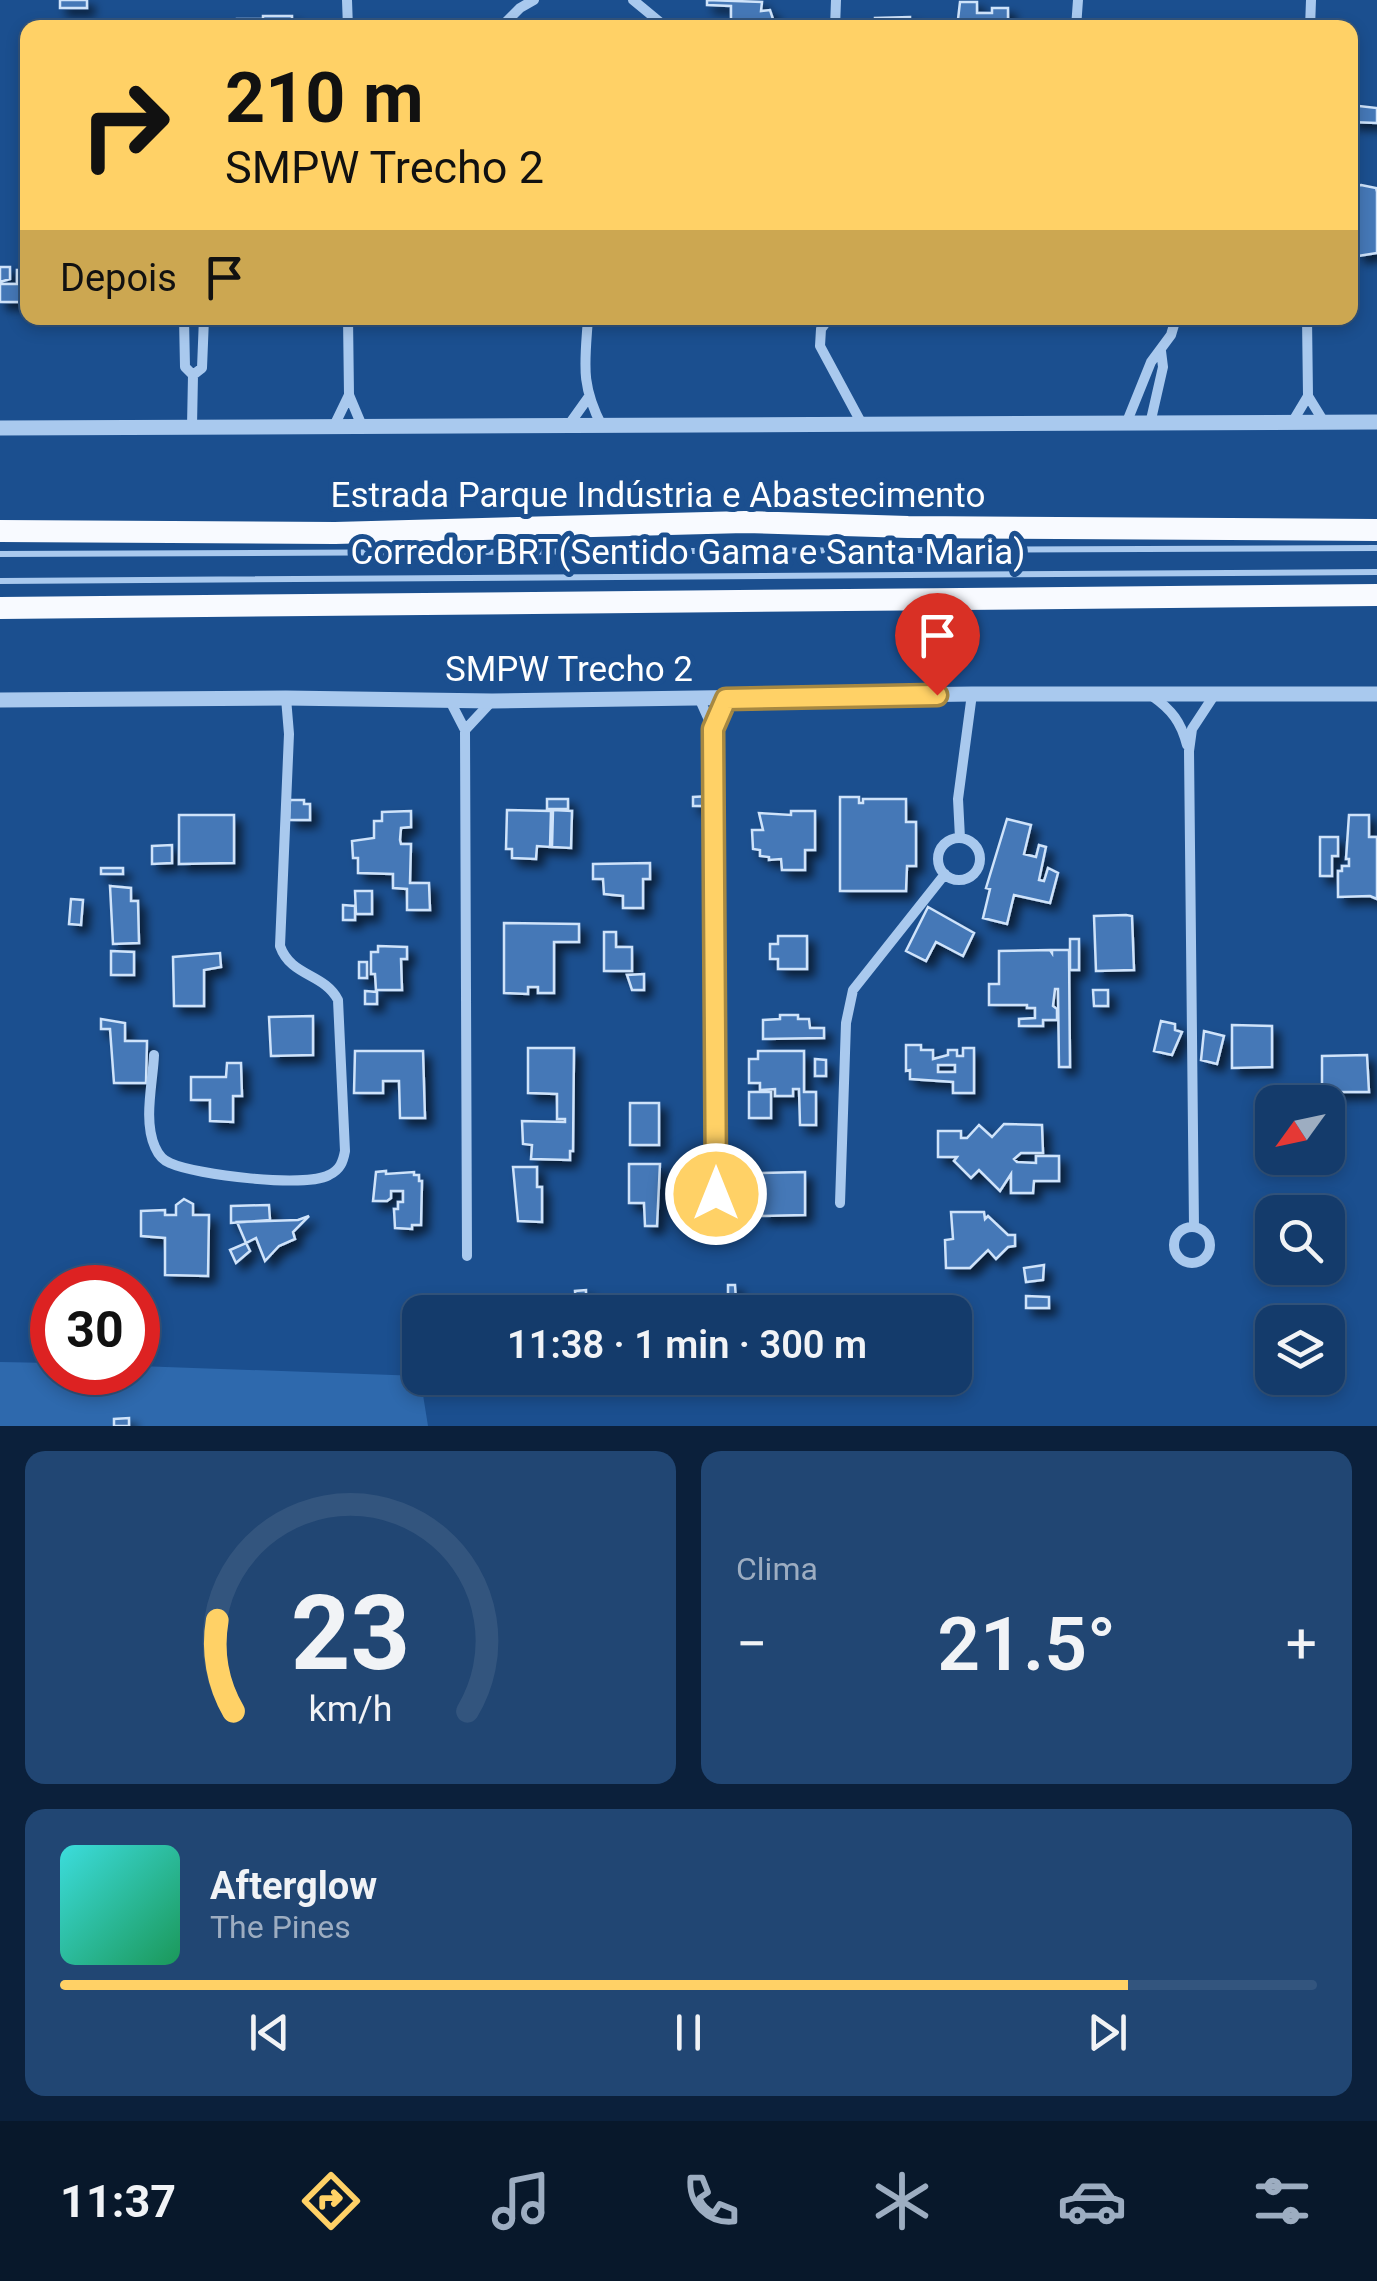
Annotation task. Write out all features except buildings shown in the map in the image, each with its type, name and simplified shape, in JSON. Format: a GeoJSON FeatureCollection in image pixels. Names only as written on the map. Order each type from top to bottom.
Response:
{"type":"FeatureCollection","features":[{"type":"Feature","properties":{"kind":"highway","name":"Estrada Parque Indústria e Abastecimento"},"geometry":{"type":"LineString","coordinates":[[0,531],[335,533],[745,522],[1377,530]]}},
{"type":"Feature","properties":{"kind":"highway"},"geometry":{"type":"LineString","coordinates":[[0,608],[1377,595]]}},
{"type":"Feature","properties":{"kind":"street"},"geometry":{"type":"LineString","coordinates":[[508,20],[534,0]]}},
{"type":"Feature","properties":{"kind":"street"},"geometry":{"type":"LineString","coordinates":[[633,0],[657,20]]}},
{"type":"Feature","properties":{"kind":"street"},"geometry":{"type":"LineString","coordinates":[[184,325],[185,368],[193,375],[192,426]]}},
{"type":"Feature","properties":{"kind":"street"},"geometry":{"type":"LineString","coordinates":[[193,375],[202,368],[204,325]]}},
{"type":"Feature","properties":{"kind":"street"},"geometry":{"type":"LineString","coordinates":[[348,325],[349,395],[362,426]]}},
{"type":"Feature","properties":{"kind":"street"},"geometry":{"type":"LineString","coordinates":[[588,325],[588,398],[602,426]]}},
{"type":"Feature","properties":{"kind":"street"},"geometry":{"type":"LineString","coordinates":[[825,325],[820,346],[863,426]]}},
{"type":"Feature","properties":{"kind":"street"},"geometry":{"type":"LineString","coordinates":[[1126,424],[1151,362],[1172,335],[1174,325]]}},
{"type":"Feature","properties":{"kind":"street"},"geometry":{"type":"LineString","coordinates":[[1307,325],[1308,396],[1324,422]]}},
{"type":"Feature","properties":{"kind":"street"},"geometry":{"type":"LineString","coordinates":[[1150,424],[1163,367],[1161,351]]}},
{"type":"Feature","properties":{"kind":"street"},"geometry":{"type":"LineString","coordinates":[[334,426],[349,395]]}},
{"type":"Feature","properties":{"kind":"street"},"geometry":{"type":"LineString","coordinates":[[1293,421],[1308,396]]}},
{"type":"Feature","properties":{"kind":"street"},"geometry":{"type":"LineString","coordinates":[[568,426],[588,398]]}},
{"type":"Feature","properties":{"kind":"street"},"geometry":{"type":"LineString","coordinates":[[0,428],[1377,422]]}},
{"type":"Feature","properties":{"kind":"street"},"geometry":{"type":"LineString","coordinates":[[960,838],[958,799],[972,694]]}},
{"type":"Feature","properties":{"kind":"street","name":"SMPW Trecho 2"},"geometry":{"type":"LineString","coordinates":[[0,700],[492,701],[972,694],[1377,694]]}},
{"type":"Feature","properties":{"kind":"street"},"geometry":{"type":"LineString","coordinates":[[1152,696],[1181,723],[1189,751]]}},
{"type":"Feature","properties":{"kind":"street"},"geometry":{"type":"LineString","coordinates":[[1194,1227],[1189,751],[1192,729],[1214,697]]}},
{"type":"Feature","properties":{"kind":"street"},"geometry":{"type":"LineString","coordinates":[[154,1055],[150,1125],[153,1144],[168,1163],[203,1174],[306,1180],[324,1178],[342,1163],[345,1151],[338,1000],[330,987],[295,970],[280,946],[286,698]]}},
{"type":"Feature","properties":{"kind":"street"},"geometry":{"type":"LineString","coordinates":[[450,699],[465,730],[467,1256]]}},
{"type":"Feature","properties":{"kind":"street"},"geometry":{"type":"LineString","coordinates":[[713,729],[726,699]]}},
{"type":"Feature","properties":{"kind":"street"},"geometry":{"type":"LineString","coordinates":[[700,700],[713,729],[716,1194]]}},
{"type":"Feature","properties":{"kind":"street"},"geometry":{"type":"LineString","coordinates":[[465,730],[492,701]]}},
{"type":"Feature","properties":{"kind":"street"},"geometry":{"type":"LineString","coordinates":[[960,838],[973,843],[979,863],[972,875],[951,878],[940,868],[938,854],[946,842],[960,838]]}},
{"type":"Feature","properties":{"kind":"street"},"geometry":{"type":"LineString","coordinates":[[840,1202],[846,1023],[853,990],[945,874]]}},
{"type":"Feature","properties":{"kind":"lane"},"geometry":{"type":"LineString","coordinates":[[0,554],[1377,548]]}},
{"type":"Feature","properties":{"kind":"lane","name":"Corredor BRT(Sentido Gama e Santa Maria)"},"geometry":{"type":"LineString","coordinates":[[0,581],[1377,572]]}},
{"type":"Feature","properties":{"kind":"shaded area"},"geometry":{"type":"Polygon","coordinates":[[[0,1362],[30,1363],[30,1395],[160,1395],[160,1367],[402,1375],[402,1395],[423,1395],[428,1426],[0,1426],[0,1362]]]}},
{"type":"Feature","properties":{"kind":"route"},"geometry":{"type":"LineString","coordinates":[[716,1194],[713,729],[726,699],[937,695]]}}]}
